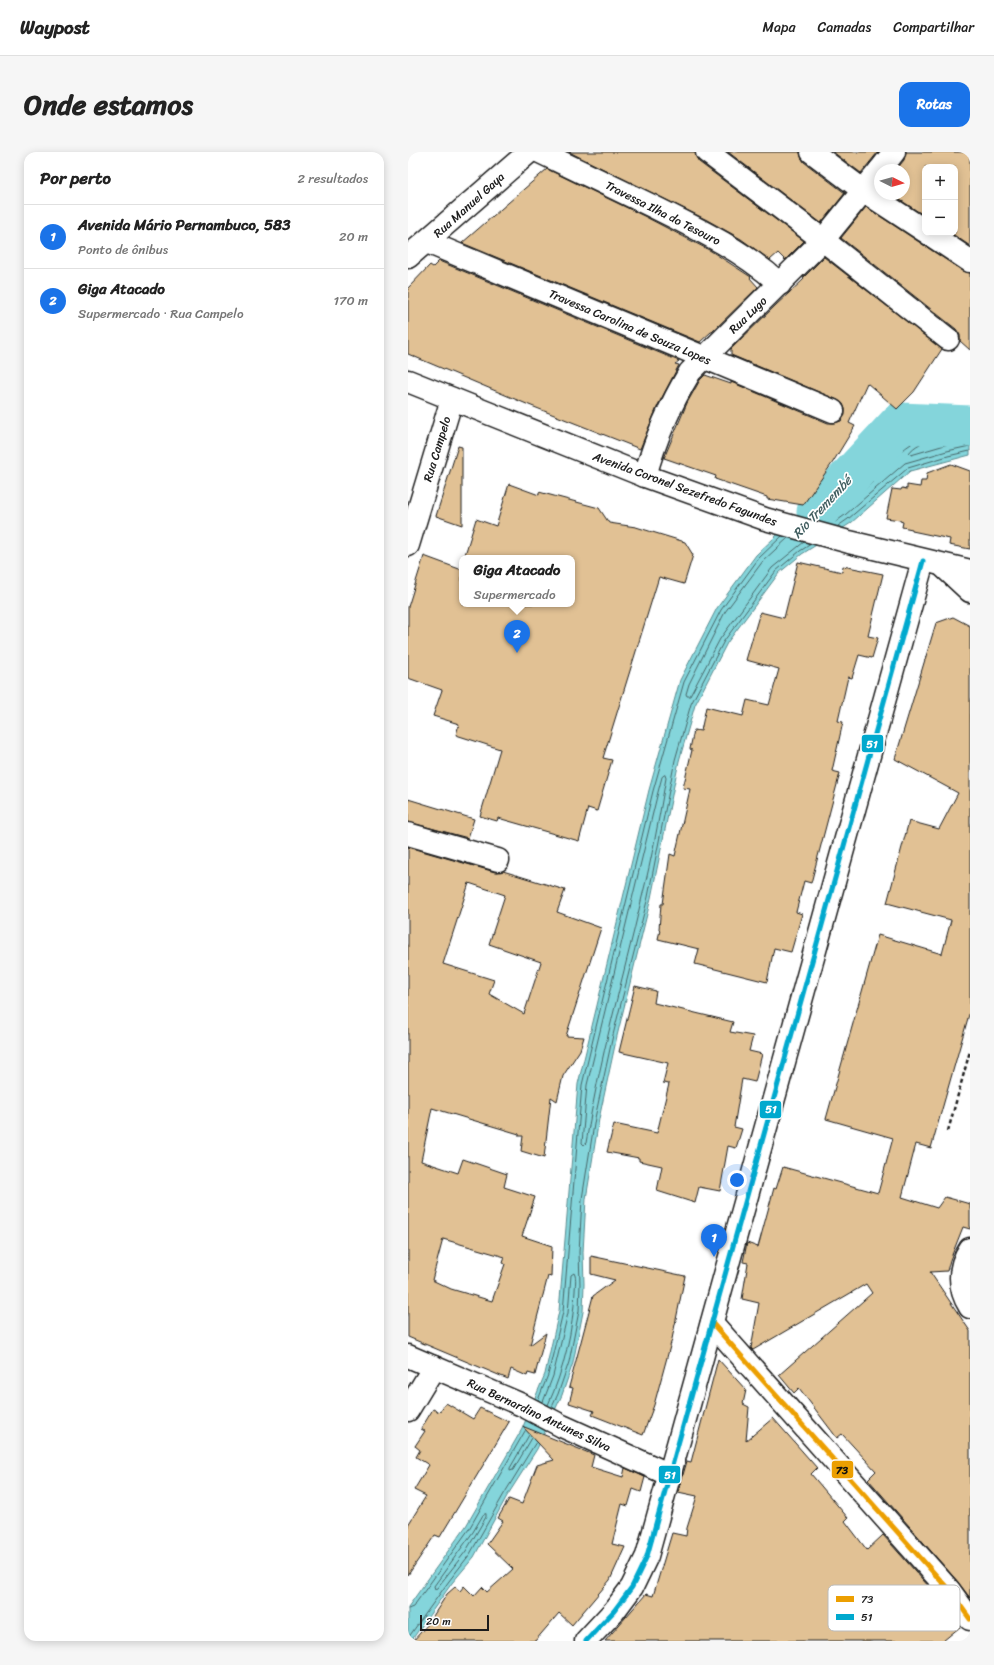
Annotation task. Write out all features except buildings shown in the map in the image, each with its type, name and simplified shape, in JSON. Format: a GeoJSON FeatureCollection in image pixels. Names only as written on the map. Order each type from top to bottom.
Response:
{"type":"FeatureCollection","features":[{"type":"Feature","properties":{"kind":"street","name":"Rua Manuel Gaya"},"geometry":{"type":"LineString","coordinates":[[408,257],[529,152]]}},
{"type":"Feature","properties":{"kind":"street","name":"Travessa Ilha do Tesouro"},"geometry":{"type":"LineString","coordinates":[[540,152],[703,231],[745,255],[763,268],[780,284]]}},
{"type":"Feature","properties":{"kind":"street"},"geometry":{"type":"LineString","coordinates":[[707,152],[823,240],[948,339]]}},
{"type":"Feature","properties":{"kind":"street"},"geometry":{"type":"LineString","coordinates":[[812,152],[864,191],[922,229]]}},
{"type":"Feature","properties":{"kind":"street","name":"Rua Lugo"},"geometry":{"type":"LineString","coordinates":[[885,164],[894,152]]}},
{"type":"Feature","properties":{"kind":"street","name":"Rua Lugo"},"geometry":{"type":"LineString","coordinates":[[645,476],[652,452],[676,394],[690,372],[823,240],[874,178]]}},
{"type":"Feature","properties":{"kind":"street"},"geometry":{"type":"LineString","coordinates":[[932,236],[970,261]]}},
{"type":"Feature","properties":{"kind":"street","name":"Travessa Carolina de Souza Lopes"},"geometry":{"type":"LineString","coordinates":[[427,242],[833,411]]}},
{"type":"Feature","properties":{"kind":"street","name":"Avenida Coronel Sezefredo Fagundes"},"geometry":{"type":"LineString","coordinates":[[408,381],[645,476],[765,519],[849,542],[970,571]]}},
{"type":"Feature","properties":{"kind":"street","name":"Rua Campelo"},"geometry":{"type":"LineString","coordinates":[[408,546],[415,495],[452,399]]}},
{"type":"Feature","properties":{"kind":"street"},"geometry":{"type":"LineString","coordinates":[[586,1641],[614,1611],[632,1587],[647,1556],[712,1323],[932,563],[970,591]]}},
{"type":"Feature","properties":{"kind":"street"},"geometry":{"type":"LineString","coordinates":[[408,834],[498,860]]}},
{"type":"Feature","properties":{"kind":"street"},"geometry":{"type":"LineString","coordinates":[[970,1249],[963,1259],[960,1282],[970,1307]]}},
{"type":"Feature","properties":{"kind":"street"},"geometry":{"type":"LineString","coordinates":[[712,1323],[946,1585]]}},
{"type":"Feature","properties":{"kind":"street","name":"Rua Bernardino Antunes Silva"},"geometry":{"type":"LineString","coordinates":[[408,1356],[522,1405],[562,1426],[670,1474]]}},
{"type":"Feature","properties":{"kind":"street"},"geometry":{"type":"LineString","coordinates":[[408,1410],[434,1367]]}},
{"type":"Feature","properties":{"kind":"street"},"geometry":{"type":"LineString","coordinates":[[960,1604],[970,1619]]}},
{"type":"Feature","properties":{"kind":"path"},"geometry":{"type":"LineString","coordinates":[[948,1131],[970,1051]]}},
{"type":"Feature","properties":{"kind":"water"},"geometry":{"type":"Polygon","coordinates":[[[970,418],[970,455],[910,471],[851,523],[802,554],[779,573],[727,643],[695,705],[679,761],[651,898],[617,1036],[599,1119],[586,1199],[583,1252],[583,1312],[573,1363],[562,1395],[537,1449],[507,1496],[474,1557],[452,1583],[411,1641],[408,1641],[408,1607],[466,1526],[522,1429],[545,1374],[559,1311],[578,1084],[649,790],[680,680],[717,608],[756,555],[793,520],[847,477],[916,429],[936,423],[970,418]]]}},
{"type":"Feature","properties":{"kind":"waterway","name":"Rio Tremembé"},"geometry":{"type":"LineString","coordinates":[[817,512],[900,423],[970,426]]}},
{"type":"Feature","properties":{"kind":"transit line","name":"51"},"geometry":{"type":"LineString","coordinates":[[586,1641],[614,1611],[632,1587],[647,1556],[923,561]]}},
{"type":"Feature","properties":{"kind":"transit line","name":"73"},"geometry":{"type":"LineString","coordinates":[[712,1323],[945,1585]]}},
{"type":"Feature","properties":{"kind":"transit line","name":"73"},"geometry":{"type":"LineString","coordinates":[[960,1605],[970,1619]]}},
{"type":"Feature","properties":{"kind":"place","name":"Giga Atacado"},"geometry":{"type":"Point","coordinates":[517,653]}},
{"type":"Feature","properties":{"kind":"place","name":"Avenida Mário Pernambuco, 583"},"geometry":{"type":"Point","coordinates":[714,1257]}}]}
